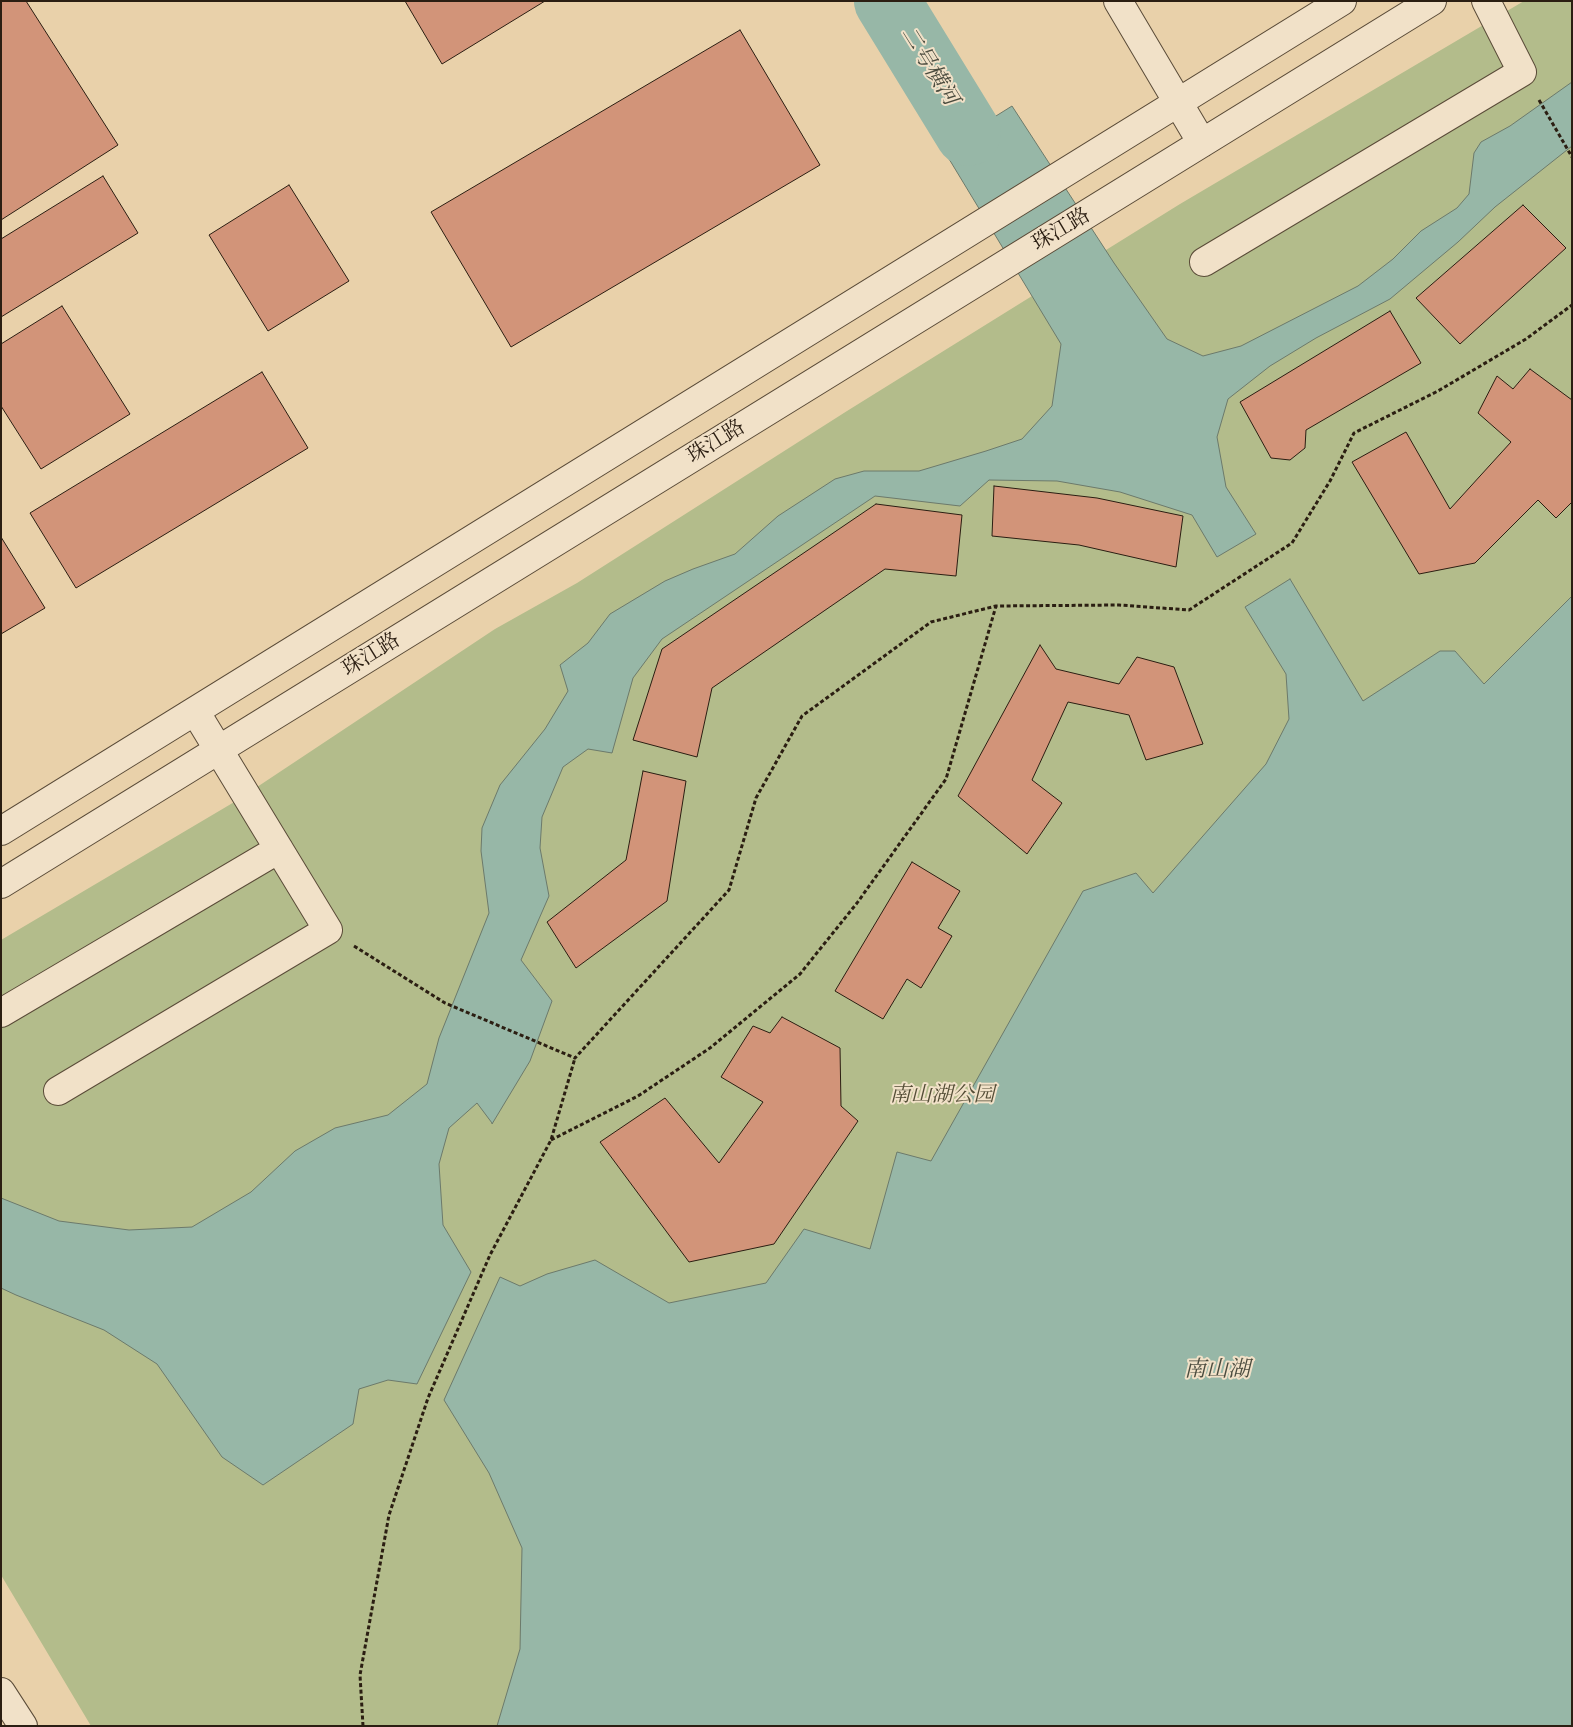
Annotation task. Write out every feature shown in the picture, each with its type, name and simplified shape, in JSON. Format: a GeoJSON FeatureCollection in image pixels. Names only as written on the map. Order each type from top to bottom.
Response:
{"type":"FeatureCollection","features":[{"type":"Feature","properties":{"kind":"street"},"geometry":{"type":"LineString","coordinates":[[1118,1],[1202,143]]}},
{"type":"Feature","properties":{"kind":"street"},"geometry":{"type":"LineString","coordinates":[[1,831],[1342,1]]}},
{"type":"Feature","properties":{"kind":"street","name":"珠江路"},"geometry":{"type":"LineString","coordinates":[[1,884],[1432,1]]}},
{"type":"Feature","properties":{"kind":"street"},"geometry":{"type":"LineString","coordinates":[[1204,262],[1522,72],[1486,1]]}},
{"type":"Feature","properties":{"kind":"street"},"geometry":{"type":"LineString","coordinates":[[58,1091],[328,930],[195,711]]}},
{"type":"Feature","properties":{"kind":"street"},"geometry":{"type":"LineString","coordinates":[[1,1013],[279,849]]}},
{"type":"Feature","properties":{"kind":"street"},"geometry":{"type":"LineString","coordinates":[[1,1692],[23,1726]]}},
{"type":"Feature","properties":{"kind":"path"},"geometry":{"type":"LineString","coordinates":[[1536,94],[1572,157]]}},
{"type":"Feature","properties":{"kind":"path"},"geometry":{"type":"LineString","coordinates":[[363,1726],[360,1675],[389,1515],[428,1398],[490,1255],[551,1140],[575,1058],[729,890],[756,798],[802,716],[932,622],[996,606],[1119,605],[1189,610],[1292,543],[1330,481],[1354,433],[1438,391],[1526,339],[1572,305]]}},
{"type":"Feature","properties":{"kind":"path"},"geometry":{"type":"LineString","coordinates":[[551,1140],[638,1096],[710,1048],[800,974],[857,903],[946,779],[996,606]]}},
{"type":"Feature","properties":{"kind":"path"},"geometry":{"type":"LineString","coordinates":[[328,930],[444,1003],[575,1058]]}},
{"type":"Feature","properties":{"kind":"green space","name":"南山湖公园"},"geometry":{"type":"Polygon","coordinates":[[[1524,1],[1572,1],[1572,1726],[91,1726],[1,1575],[1,940],[236,801],[495,629],[577,583],[847,411],[1180,204],[1524,1]]]}},
{"type":"Feature","properties":{"kind":"water"},"geometry":{"type":"Polygon","coordinates":[[[1572,82],[1572,146],[1495,207],[1458,242],[1390,299],[1316,338],[1270,366],[1228,399],[1217,437],[1226,487],[1256,534],[1217,557],[1192,515],[1120,492],[1057,481],[989,480],[960,506],[875,496],[662,639],[633,678],[612,753],[588,749],[563,767],[542,817],[540,848],[549,896],[521,960],[552,1001],[530,1061],[492,1124],[477,1103],[449,1128],[439,1164],[443,1225],[471,1272],[417,1384],[388,1380],[359,1389],[353,1424],[263,1485],[222,1457],[157,1364],[104,1330],[1,1288],[1,1198],[59,1221],[129,1230],[192,1227],[251,1192],[295,1151],[335,1128],[388,1115],[427,1084],[439,1038],[489,913],[481,851],[482,828],[500,785],[545,729],[568,691],[560,665],[588,643],[610,614],[665,581],[735,554],[778,516],[835,479],[864,471],[919,471],[1022,439],[1052,406],[1061,344],[943,149],[1012,106],[1114,263],[1167,339],[1203,356],[1241,346],[1358,286],[1393,259],[1421,231],[1457,208],[1469,194],[1474,153],[1481,142],[1510,126],[1572,82]]]}},
{"type":"Feature","properties":{"kind":"water","name":"南山湖"},"geometry":{"type":"Polygon","coordinates":[[[1290,579],[1363,701],[1440,651],[1455,651],[1484,684],[1572,596],[1572,1726],[497,1726],[520,1649],[522,1548],[489,1473],[444,1400],[500,1277],[520,1286],[547,1274],[595,1260],[669,1303],[766,1283],[804,1229],[870,1249],[897,1152],[931,1161],[1083,891],[1136,873],[1153,893],[1266,764],[1289,719],[1286,674],[1245,607],[1290,579]]]}},
{"type":"Feature","properties":{"kind":"building"},"geometry":{"type":"Polygon","coordinates":[[[1,1],[26,1],[118,145],[1,220],[1,1]]]}},
{"type":"Feature","properties":{"kind":"building"},"geometry":{"type":"Polygon","coordinates":[[[405,1],[545,1],[442,64],[405,1]]]}},
{"type":"Feature","properties":{"kind":"building"},"geometry":{"type":"Polygon","coordinates":[[[740,30],[820,165],[511,347],[431,212],[740,30]]]}},
{"type":"Feature","properties":{"kind":"building"},"geometry":{"type":"Polygon","coordinates":[[[103,176],[138,233],[1,317],[1,239],[103,176]]]}},
{"type":"Feature","properties":{"kind":"building"},"geometry":{"type":"Polygon","coordinates":[[[289,185],[349,281],[268,331],[209,235],[289,185]]]}},
{"type":"Feature","properties":{"kind":"building"},"geometry":{"type":"Polygon","coordinates":[[[1523,205],[1566,248],[1460,344],[1416,298],[1523,205]]]}},
{"type":"Feature","properties":{"kind":"building"},"geometry":{"type":"Polygon","coordinates":[[[62,306],[130,414],[41,469],[1,406],[1,344],[62,306]]]}},
{"type":"Feature","properties":{"kind":"building"},"geometry":{"type":"Polygon","coordinates":[[[1390,311],[1421,363],[1306,430],[1305,448],[1290,460],[1271,458],[1240,402],[1390,311]]]}},
{"type":"Feature","properties":{"kind":"building"},"geometry":{"type":"Polygon","coordinates":[[[1530,369],[1572,400],[1572,502],[1556,518],[1538,500],[1475,563],[1419,574],[1352,462],[1406,432],[1450,509],[1511,442],[1478,413],[1497,376],[1513,389],[1530,369]]]}},
{"type":"Feature","properties":{"kind":"building"},"geometry":{"type":"Polygon","coordinates":[[[262,372],[308,448],[76,588],[30,513],[262,372]]]}},
{"type":"Feature","properties":{"kind":"building"},"geometry":{"type":"Polygon","coordinates":[[[994,486],[1097,498],[1183,516],[1176,567],[1079,545],[992,536],[994,486]]]}},
{"type":"Feature","properties":{"kind":"building"},"geometry":{"type":"Polygon","coordinates":[[[876,504],[962,515],[956,576],[885,569],[712,688],[697,757],[633,740],[662,649],[876,504]]]}},
{"type":"Feature","properties":{"kind":"building"},"geometry":{"type":"Polygon","coordinates":[[[1,537],[45,608],[1,634],[1,537]]]}},
{"type":"Feature","properties":{"kind":"building"},"geometry":{"type":"Polygon","coordinates":[[[1040,645],[1056,669],[1119,684],[1137,657],[1174,667],[1203,744],[1146,760],[1129,715],[1068,702],[1032,780],[1062,803],[1027,854],[958,796],[1040,645]]]}},
{"type":"Feature","properties":{"kind":"building"},"geometry":{"type":"Polygon","coordinates":[[[643,771],[686,781],[667,901],[576,968],[547,922],[626,860],[643,771]]]}},
{"type":"Feature","properties":{"kind":"building"},"geometry":{"type":"Polygon","coordinates":[[[912,862],[960,891],[938,928],[952,936],[921,988],[907,979],[883,1019],[835,991],[912,862]]]}},
{"type":"Feature","properties":{"kind":"building"},"geometry":{"type":"Polygon","coordinates":[[[782,1017],[840,1048],[841,1106],[858,1121],[774,1244],[689,1262],[600,1142],[665,1098],[719,1163],[763,1102],[721,1077],[753,1026],[770,1033],[782,1017]]]}},
{"type":"Feature","properties":{"kind":"waterway","name":"二号横河"},"geometry":{"type":"LineString","coordinates":[[887,1],[968,133]]}}]}
